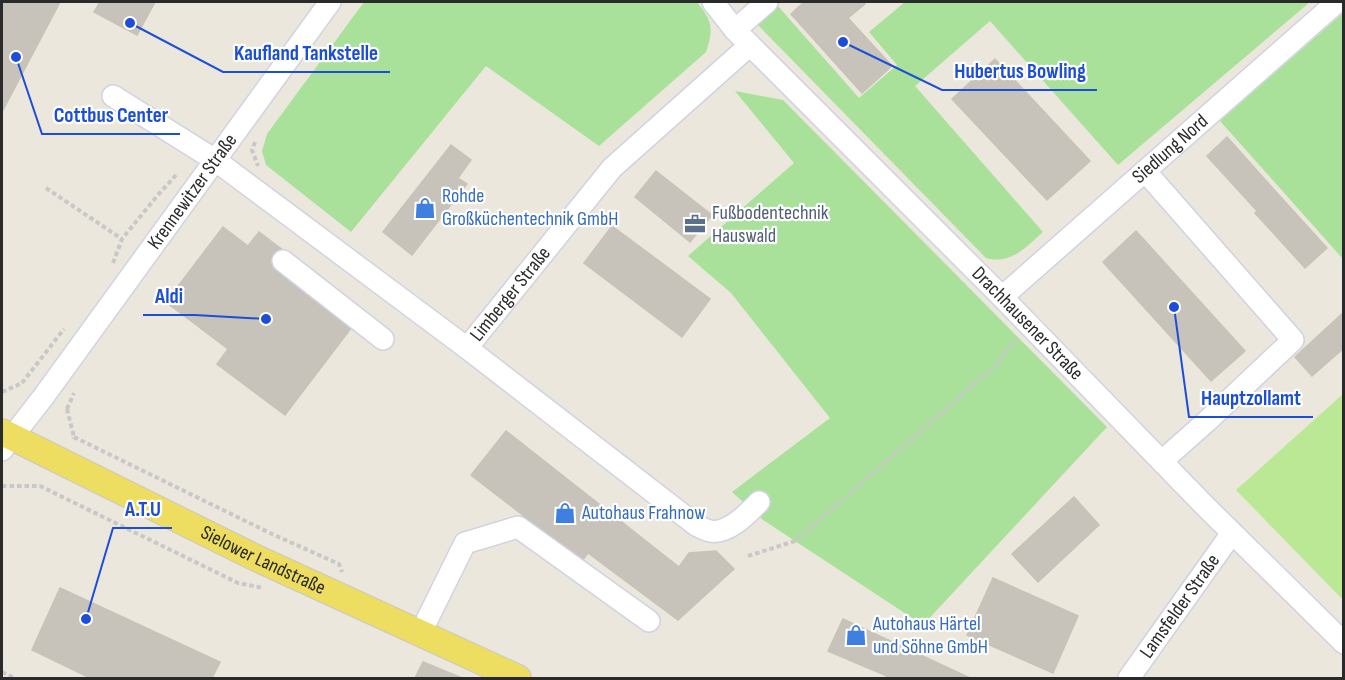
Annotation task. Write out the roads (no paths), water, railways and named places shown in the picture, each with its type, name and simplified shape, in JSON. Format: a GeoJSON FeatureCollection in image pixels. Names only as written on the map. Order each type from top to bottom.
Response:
{"type":"FeatureCollection","features":[{"type":"Feature","properties":{"kind":"main road","name":"Sielower Landstraße"},"geometry":{"type":"LineString","coordinates":[[5,440],[518,678]]}},
{"type":"Feature","properties":{"kind":"street","name":"Krennewitzer Straße"},"geometry":{"type":"LineString","coordinates":[[5,440],[58,376],[330,2]]}},
{"type":"Feature","properties":{"kind":"street","name":"Drachhausener Straße"},"geometry":{"type":"LineString","coordinates":[[713,2],[742,37],[1028,323],[1232,533],[1344,643]]}},
{"type":"Feature","properties":{"kind":"street","name":"Limberger Straße"},"geometry":{"type":"LineString","coordinates":[[113,96],[215,160],[467,348],[612,168],[742,37],[767,2]]}},
{"type":"Feature","properties":{"kind":"street","name":"Siedlung Nord"},"geometry":{"type":"LineString","coordinates":[[1002,297],[1337,2]]}},
{"type":"Feature","properties":{"kind":"street"},"geometry":{"type":"LineString","coordinates":[[1145,171],[1293,340],[1162,461]]}},
{"type":"Feature","properties":{"kind":"street"},"geometry":{"type":"LineString","coordinates":[[283,261],[383,339]]}},
{"type":"Feature","properties":{"kind":"street"},"geometry":{"type":"LineString","coordinates":[[467,348],[696,525],[711,531],[721,530],[739,521],[759,502]]}},
{"type":"Feature","properties":{"kind":"street"},"geometry":{"type":"LineString","coordinates":[[420,634],[465,543],[518,527],[649,621]]}},
{"type":"Feature","properties":{"kind":"street","name":"Lamsfelder Straße"},"geometry":{"type":"LineString","coordinates":[[1130,678],[1232,533]]}},
{"type":"Feature","properties":{"kind":"place","name":"Kaufland Tankstelle"},"geometry":{"type":"Point","coordinates":[130,23]}},
{"type":"Feature","properties":{"kind":"place","name":"Hubertus Bowling"},"geometry":{"type":"Point","coordinates":[843,42]}},
{"type":"Feature","properties":{"kind":"place","name":"Cottbus Center"},"geometry":{"type":"Point","coordinates":[16,57]}},
{"type":"Feature","properties":{"kind":"place","name":"Rohde Großküchentechnik GmbH"},"geometry":{"type":"Point","coordinates":[425,208]}},
{"type":"Feature","properties":{"kind":"place","name":"Fußbodentechnik Hauswald"},"geometry":{"type":"Point","coordinates":[695,224]}},
{"type":"Feature","properties":{"kind":"place","name":"Hauptzollamt"},"geometry":{"type":"Point","coordinates":[1174,307]}},
{"type":"Feature","properties":{"kind":"place","name":"Aldi"},"geometry":{"type":"Point","coordinates":[266,319]}},
{"type":"Feature","properties":{"kind":"place","name":"Autohaus Frahnow"},"geometry":{"type":"Point","coordinates":[565,513]}},
{"type":"Feature","properties":{"kind":"place","name":"A.T.U"},"geometry":{"type":"Point","coordinates":[86,619]}},
{"type":"Feature","properties":{"kind":"place","name":"Autohaus Härtel und Söhne GmbH"},"geometry":{"type":"Point","coordinates":[856,635]}}]}
